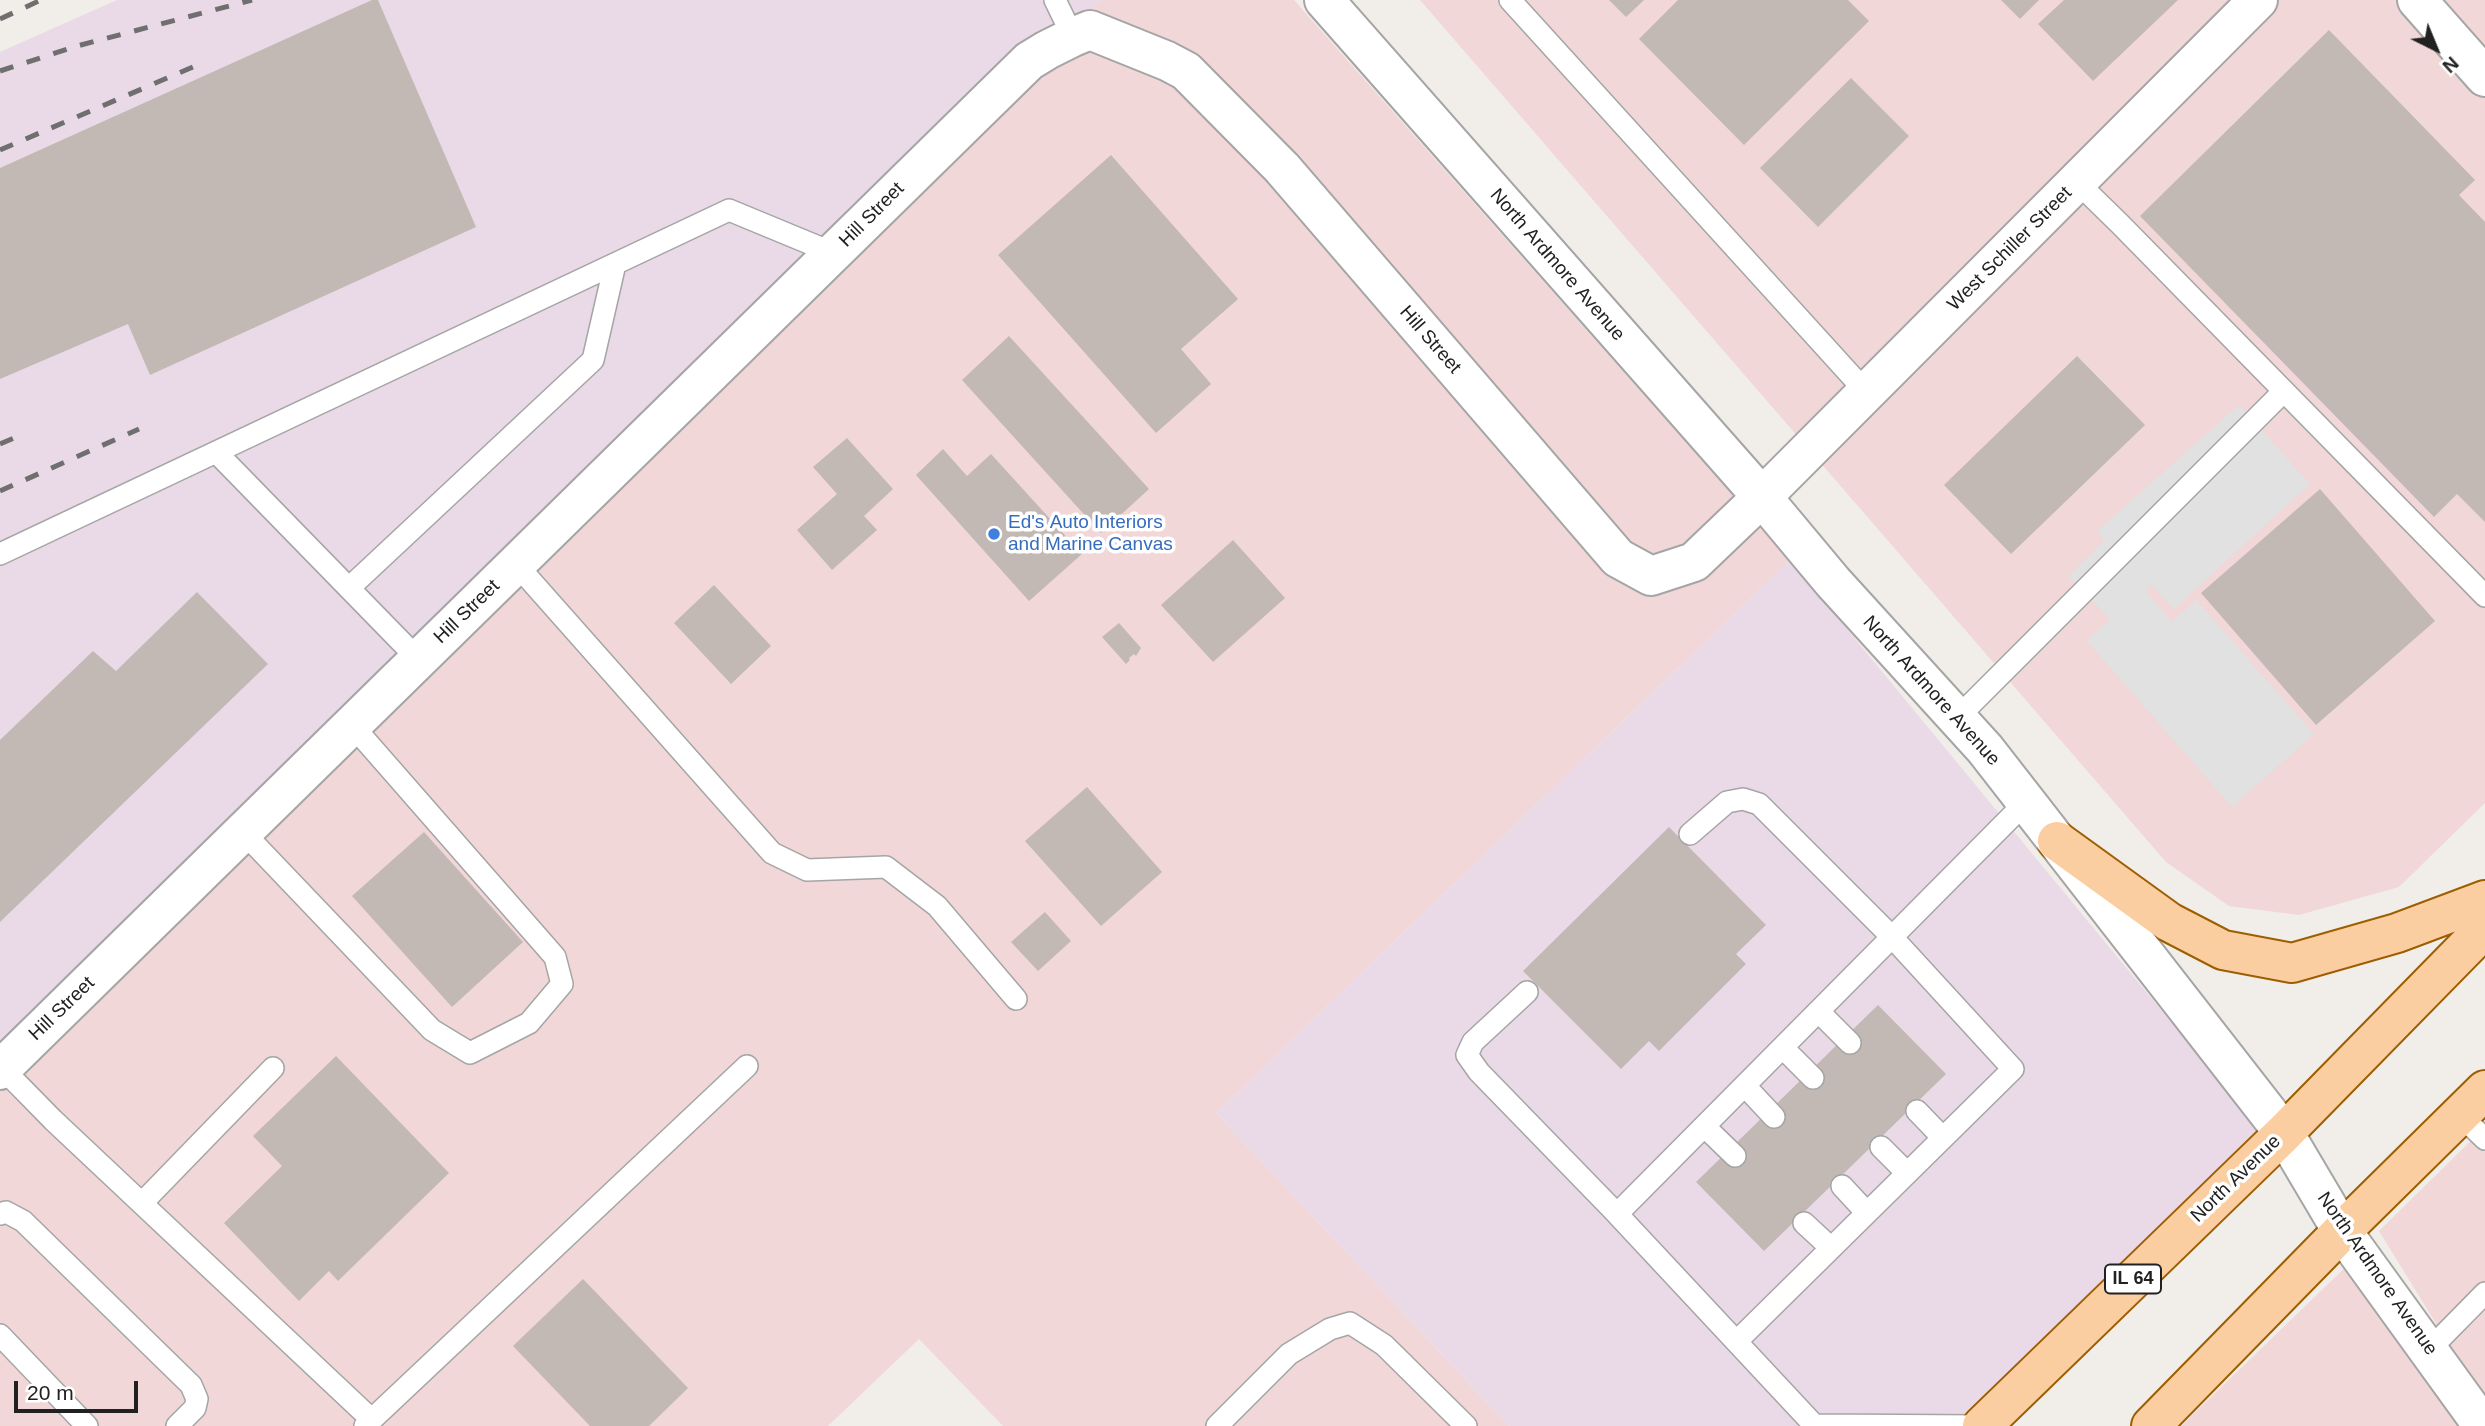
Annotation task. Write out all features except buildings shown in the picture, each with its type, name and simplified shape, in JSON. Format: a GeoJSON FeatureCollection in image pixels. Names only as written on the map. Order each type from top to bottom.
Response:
{"type":"FeatureCollection","features":[{"type":"Feature","properties":{"kind":"main road"},"geometry":{"type":"LineString","coordinates":[[2057,841],[2169,922],[2223,950],[2292,962],[2397,933],[2485,900]]}},
{"type":"Feature","properties":{"kind":"main road","name":"North Avenue"},"geometry":{"type":"LineString","coordinates":[[1982,1426],[2284,1133],[2485,928]]}},
{"type":"Feature","properties":{"kind":"main road"},"geometry":{"type":"LineString","coordinates":[[2151,1426],[2342,1231],[2476,1115]]}},
{"type":"Feature","properties":{"kind":"street","name":"North Ardmore Avenue"},"geometry":{"type":"LineString","coordinates":[[1324,0],[1762,497],[1833,582],[1985,749],[2284,1133],[2342,1231],[2483,1426]]}},
{"type":"Feature","properties":{"kind":"street","name":"West Schiller Street"},"geometry":{"type":"LineString","coordinates":[[1762,497],[2258,0]]}},
{"type":"Feature","properties":{"kind":"street"},"geometry":{"type":"LineString","coordinates":[[2417,0],[2485,77]]}},
{"type":"Feature","properties":{"kind":"street","name":"Hill Street"},"geometry":{"type":"LineString","coordinates":[[1,1069],[1029,61],[1090,30],[1185,71],[1282,169],[1618,558],[1651,576],[1695,562],[1762,497]]}},
{"type":"Feature","properties":{"kind":"lane"},"geometry":{"type":"LineString","coordinates":[[1055,0],[1073,37]]}},
{"type":"Feature","properties":{"kind":"lane"},"geometry":{"type":"LineString","coordinates":[[1510,0],[1867,393]]}},
{"type":"Feature","properties":{"kind":"lane"},"geometry":{"type":"LineString","coordinates":[[2077,182],[2485,596]]}},
{"type":"Feature","properties":{"kind":"lane"},"geometry":{"type":"LineString","coordinates":[[0,554],[729,210],[834,253]]}},
{"type":"Feature","properties":{"kind":"lane"},"geometry":{"type":"LineString","coordinates":[[349,588],[593,360],[615,264]]}},
{"type":"Feature","properties":{"kind":"lane"},"geometry":{"type":"LineString","coordinates":[[1957,718],[2284,391]]}},
{"type":"Feature","properties":{"kind":"lane"},"geometry":{"type":"LineString","coordinates":[[216,452],[419,660]]}},
{"type":"Feature","properties":{"kind":"lane"},"geometry":{"type":"LineString","coordinates":[[516,565],[772,853],[807,870],[853,866],[886,867],[937,906],[1016,999]]}},
{"type":"Feature","properties":{"kind":"lane"},"geometry":{"type":"LineString","coordinates":[[243,832],[432,1030],[470,1053],[529,1023],[562,984],[555,957],[352,725]]}},
{"type":"Feature","properties":{"kind":"lane"},"geometry":{"type":"LineString","coordinates":[[1690,834],[1727,802],[1743,799],[1759,804],[1892,937],[2013,1069],[1737,1341]]}},
{"type":"Feature","properties":{"kind":"lane"},"geometry":{"type":"LineString","coordinates":[[1617,1214],[2026,802]]}},
{"type":"Feature","properties":{"kind":"lane"},"geometry":{"type":"LineString","coordinates":[[1527,992],[1473,1042],[1467,1055],[1479,1072],[1617,1214],[1815,1426],[1982,1426]]}},
{"type":"Feature","properties":{"kind":"lane"},"geometry":{"type":"LineString","coordinates":[[1818,1012],[1850,1043]]}},
{"type":"Feature","properties":{"kind":"lane"},"geometry":{"type":"LineString","coordinates":[[1783,1048],[1813,1078]]}},
{"type":"Feature","properties":{"kind":"lane"},"geometry":{"type":"LineString","coordinates":[[1,1069],[368,1423],[747,1066]]}},
{"type":"Feature","properties":{"kind":"lane"},"geometry":{"type":"LineString","coordinates":[[142,1203],[273,1068]]}},
{"type":"Feature","properties":{"kind":"lane"},"geometry":{"type":"LineString","coordinates":[[1745,1086],[1774,1117]]}},
{"type":"Feature","properties":{"kind":"lane"},"geometry":{"type":"LineString","coordinates":[[1917,1111],[1943,1138]]}},
{"type":"Feature","properties":{"kind":"lane"},"geometry":{"type":"LineString","coordinates":[[1705,1127],[1735,1156]]}},
{"type":"Feature","properties":{"kind":"lane"},"geometry":{"type":"LineString","coordinates":[[1881,1147],[1907,1174]]}},
{"type":"Feature","properties":{"kind":"lane"},"geometry":{"type":"LineString","coordinates":[[1842,1186],[1867,1213]]}},
{"type":"Feature","properties":{"kind":"lane"},"geometry":{"type":"LineString","coordinates":[[0,1214],[6,1212],[23,1221],[191,1385],[197,1399],[195,1408],[177,1426]]}},
{"type":"Feature","properties":{"kind":"lane"},"geometry":{"type":"LineString","coordinates":[[1804,1223],[1831,1248]]}},
{"type":"Feature","properties":{"kind":"lane"},"geometry":{"type":"LineString","coordinates":[[2429,1350],[2485,1293]]}},
{"type":"Feature","properties":{"kind":"lane"},"geometry":{"type":"LineString","coordinates":[[1217,1426],[1289,1354],[1330,1328],[1350,1323],[1384,1345],[1466,1426]]}},
{"type":"Feature","properties":{"kind":"lane"},"geometry":{"type":"LineString","coordinates":[[0,1335],[87,1426]]}},
{"type":"Feature","properties":{"kind":"shaded area"},"geometry":{"type":"Polygon","coordinates":[[[117,0],[1101,0],[0,1061],[0,52],[117,0]]]}},
{"type":"Feature","properties":{"kind":"shaded area"},"geometry":{"type":"Polygon","coordinates":[[[1101,0],[1294,0],[1790,560],[1216,1113],[1509,1426],[1003,1426],[919,1339],[828,1426],[0,1426],[0,1061],[1101,0]]]}},
{"type":"Feature","properties":{"kind":"shaded area"},"geometry":{"type":"Polygon","coordinates":[[[1420,0],[2485,0],[2485,803],[2399,887],[2299,915],[2229,906],[2166,862],[1420,0]]]}},
{"type":"Feature","properties":{"kind":"shaded area"},"geometry":{"type":"Polygon","coordinates":[[[2239,405],[2310,484],[2174,609],[2151,584],[2147,593],[2172,622],[2196,600],[2314,734],[2232,807],[2087,641],[2110,619],[2068,576],[2104,541],[2097,531],[2239,405]]]}},
{"type":"Feature","properties":{"kind":"shaded area"},"geometry":{"type":"Polygon","coordinates":[[[1790,560],[2260,1130],[1963,1426],[1509,1426],[1216,1113],[1790,560]]]}},
{"type":"Feature","properties":{"kind":"shaded area"},"geometry":{"type":"Polygon","coordinates":[[[2485,1127],[2485,1403],[2379,1231],[2485,1127]]]}},
{"type":"Feature","properties":{"kind":"shaded area"},"geometry":{"type":"Polygon","coordinates":[[[2355,1258],[2469,1426],[2181,1426],[2355,1258]]]}},
{"type":"Feature","properties":{"kind":"railway"},"geometry":{"type":"LineString","coordinates":[[0,19],[41,0]]}},
{"type":"Feature","properties":{"kind":"railway"},"geometry":{"type":"LineString","coordinates":[[0,71],[77,46],[252,0]]}},
{"type":"Feature","properties":{"kind":"railway"},"geometry":{"type":"LineString","coordinates":[[0,150],[202,63]]}},
{"type":"Feature","properties":{"kind":"railway"},"geometry":{"type":"LineString","coordinates":[[0,491],[139,429]]}},
{"type":"Feature","properties":{"kind":"railway"},"geometry":{"type":"LineString","coordinates":[[0,444],[19,436]]}},
{"type":"Feature","properties":{"kind":"place","name":"Ed's Auto Interiors and Marine Canvas"},"geometry":{"type":"Point","coordinates":[994,534]}}]}
